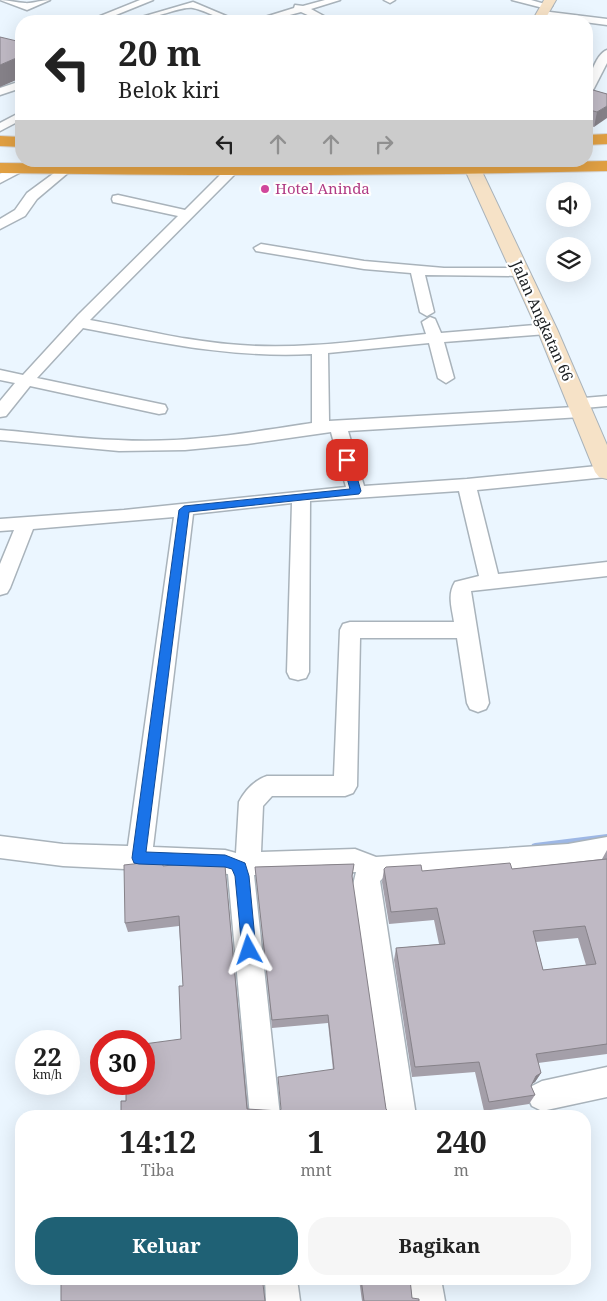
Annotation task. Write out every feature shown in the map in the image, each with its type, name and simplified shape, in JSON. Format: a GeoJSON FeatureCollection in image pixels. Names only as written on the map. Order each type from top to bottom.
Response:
{"type":"FeatureCollection","features":[{"type":"Feature","properties":{"kind":"highway"},"geometry":{"type":"LineString","coordinates":[[0,141],[15,142]]}},
{"type":"Feature","properties":{"kind":"highway"},"geometry":{"type":"LineString","coordinates":[[593,145],[603,153]]}},
{"type":"Feature","properties":{"kind":"highway"},"geometry":{"type":"LineString","coordinates":[[0,151],[15,152]]}},
{"type":"Feature","properties":{"kind":"highway"},"geometry":{"type":"LineString","coordinates":[[0,160],[15,163]]}},
{"type":"Feature","properties":{"kind":"highway"},"geometry":{"type":"LineString","coordinates":[[0,168],[15,165]]}},
{"type":"Feature","properties":{"kind":"highway"},"geometry":{"type":"LineString","coordinates":[[47,167],[65,169],[234,170],[388,170],[422,167]]}},
{"type":"Feature","properties":{"kind":"highway"},"geometry":{"type":"LineString","coordinates":[[234,170],[248,167]]}},
{"type":"Feature","properties":{"kind":"highway"},"geometry":{"type":"LineString","coordinates":[[435,167],[466,180],[474,173],[493,176],[504,167]]}},
{"type":"Feature","properties":{"kind":"highway"},"geometry":{"type":"LineString","coordinates":[[522,167],[535,167]]}},
{"type":"Feature","properties":{"kind":"street"},"geometry":{"type":"LineString","coordinates":[[5,0],[26,7]]}},
{"type":"Feature","properties":{"kind":"street"},"geometry":{"type":"LineString","coordinates":[[9,13],[45,0]]}},
{"type":"Feature","properties":{"kind":"street"},"geometry":{"type":"LineString","coordinates":[[109,15],[148,0]]}},
{"type":"Feature","properties":{"kind":"street"},"geometry":{"type":"LineString","coordinates":[[184,0],[219,15]]}},
{"type":"Feature","properties":{"kind":"street"},"geometry":{"type":"LineString","coordinates":[[283,15],[335,0]]}},
{"type":"Feature","properties":{"kind":"street"},"geometry":{"type":"LineString","coordinates":[[516,0],[544,10],[570,15]]}},
{"type":"Feature","properties":{"kind":"street"},"geometry":{"type":"LineString","coordinates":[[291,3],[315,15]]}},
{"type":"Feature","properties":{"kind":"street"},"geometry":{"type":"LineString","coordinates":[[154,15],[193,4]]}},
{"type":"Feature","properties":{"kind":"street"},"geometry":{"type":"LineString","coordinates":[[593,19],[607,22]]}},
{"type":"Feature","properties":{"kind":"street"},"geometry":{"type":"LineString","coordinates":[[593,80],[607,53]]}},
{"type":"Feature","properties":{"kind":"street"},"geometry":{"type":"LineString","coordinates":[[0,92],[15,86]]}},
{"type":"Feature","properties":{"kind":"street"},"geometry":{"type":"LineString","coordinates":[[593,94],[600,94]]}},
{"type":"Feature","properties":{"kind":"street"},"geometry":{"type":"LineString","coordinates":[[0,128],[15,119]]}},
{"type":"Feature","properties":{"kind":"street"},"geometry":{"type":"LineString","coordinates":[[0,179],[15,167]]}},
{"type":"Feature","properties":{"kind":"street"},"geometry":{"type":"LineString","coordinates":[[0,225],[24,209],[32,196],[65,169]]}},
{"type":"Feature","properties":{"kind":"street"},"geometry":{"type":"LineString","coordinates":[[0,412],[25,381],[80,323],[234,170]]}},
{"type":"Feature","properties":{"kind":"street","name":"Jalan Angkatan 66"},"geometry":{"type":"LineString","coordinates":[[474,173],[547,329],[607,471]]}},
{"type":"Feature","properties":{"kind":"street"},"geometry":{"type":"LineString","coordinates":[[118,199],[189,214]]}},
{"type":"Feature","properties":{"kind":"street"},"geometry":{"type":"LineString","coordinates":[[261,248],[364,265],[417,270],[520,272]]}},
{"type":"Feature","properties":{"kind":"street"},"geometry":{"type":"LineString","coordinates":[[417,270],[446,378]]}},
{"type":"Feature","properties":{"kind":"street"},"geometry":{"type":"LineString","coordinates":[[80,323],[223,348],[262,350],[320,348],[431,324],[547,329]]}},
{"type":"Feature","properties":{"kind":"street"},"geometry":{"type":"LineString","coordinates":[[320,348],[330,427],[356,491]]}},
{"type":"Feature","properties":{"kind":"street"},"geometry":{"type":"LineString","coordinates":[[0,375],[159,409]]}},
{"type":"Feature","properties":{"kind":"street"},"geometry":{"type":"LineString","coordinates":[[0,435],[119,446],[166,445],[247,439],[330,427],[580,407],[607,401]]}},
{"type":"Feature","properties":{"kind":"street"},"geometry":{"type":"LineString","coordinates":[[0,525],[184,510],[356,491],[467,485],[607,471]]}},
{"type":"Feature","properties":{"kind":"street"},"geometry":{"type":"LineString","coordinates":[[467,485],[490,582]]}},
{"type":"Feature","properties":{"kind":"street"},"geometry":{"type":"LineString","coordinates":[[298,672],[301,496]]}},
{"type":"Feature","properties":{"kind":"street"},"geometry":{"type":"LineString","coordinates":[[140,852],[184,510]]}},
{"type":"Feature","properties":{"kind":"street"},"geometry":{"type":"LineString","coordinates":[[0,588],[26,524]]}},
{"type":"Feature","properties":{"kind":"street"},"geometry":{"type":"LineString","coordinates":[[478,703],[460,595],[462,587],[470,584],[607,569]]}},
{"type":"Feature","properties":{"kind":"street"},"geometry":{"type":"LineString","coordinates":[[264,1110],[240,867],[251,802],[267,786],[345,786],[350,630],[466,630]]}},
{"type":"Feature","properties":{"kind":"street"},"geometry":{"type":"LineString","coordinates":[[0,847],[63,854],[140,852],[242,864],[356,860],[364,863],[372,870]]}},
{"type":"Feature","properties":{"kind":"street"},"geometry":{"type":"LineString","coordinates":[[399,1110],[366,885],[368,874],[379,867],[568,855],[607,848]]}},
{"type":"Feature","properties":{"kind":"street"},"geometry":{"type":"LineString","coordinates":[[542,1096],[607,1082]]}},
{"type":"Feature","properties":{"kind":"street"},"geometry":{"type":"LineString","coordinates":[[282,1285],[283,1301]]}},
{"type":"Feature","properties":{"kind":"street"},"geometry":{"type":"LineString","coordinates":[[426,1285],[428,1301]]}},
{"type":"Feature","properties":{"kind":"building"},"geometry":{"type":"Polygon","coordinates":[[[0,37],[15,41],[15,59],[0,65],[0,37]]]}},
{"type":"Feature","properties":{"kind":"building"},"geometry":{"type":"Polygon","coordinates":[[[593,90],[607,94],[607,106],[597,112],[593,111],[593,90]]]}},
{"type":"Feature","properties":{"kind":"building"},"geometry":{"type":"Polygon","coordinates":[[[607,859],[607,1044],[536,1054],[541,1073],[536,1076],[531,1086],[535,1095],[489,1102],[479,1062],[415,1067],[396,948],[445,944],[437,908],[391,912],[384,869],[386,867],[421,865],[422,871],[510,863],[512,869],[607,859]],[[585,926],[533,931],[543,970],[596,964],[585,926]]]}},
{"type":"Feature","properties":{"kind":"building"},"geometry":{"type":"Polygon","coordinates":[[[151,862],[163,863],[163,866],[182,864],[225,866],[247,1109],[264,1110],[121,1110],[121,1101],[126,1101],[126,1095],[155,1095],[155,1043],[181,1039],[179,986],[183,986],[179,916],[125,923],[124,865],[151,862]]]}},
{"type":"Feature","properties":{"kind":"building"},"geometry":{"type":"Polygon","coordinates":[[[354,864],[352,876],[387,1110],[280,1110],[278,1077],[334,1069],[328,1015],[272,1020],[255,867],[354,864]]]}},
{"type":"Feature","properties":{"kind":"building"},"geometry":{"type":"Polygon","coordinates":[[[61,1285],[263,1285],[265,1301],[61,1301],[61,1285]]]}},
{"type":"Feature","properties":{"kind":"building"},"geometry":{"type":"Polygon","coordinates":[[[362,1285],[411,1285],[412,1298],[419,1299],[419,1301],[364,1301],[362,1285]]]}},
{"type":"Feature","properties":{"kind":"waterway"},"geometry":{"type":"LineString","coordinates":[[535,847],[607,838]]}},
{"type":"Feature","properties":{"kind":"place","name":"Hotel Aninda"},"geometry":{"type":"Point","coordinates":[265,189]}},
{"type":"Feature","properties":{"kind":"route"},"geometry":{"type":"LineString","coordinates":[[249,950],[242,876],[240,867],[237,864],[225,861],[139,858],[184,510],[356,491],[347,460]]}}]}
